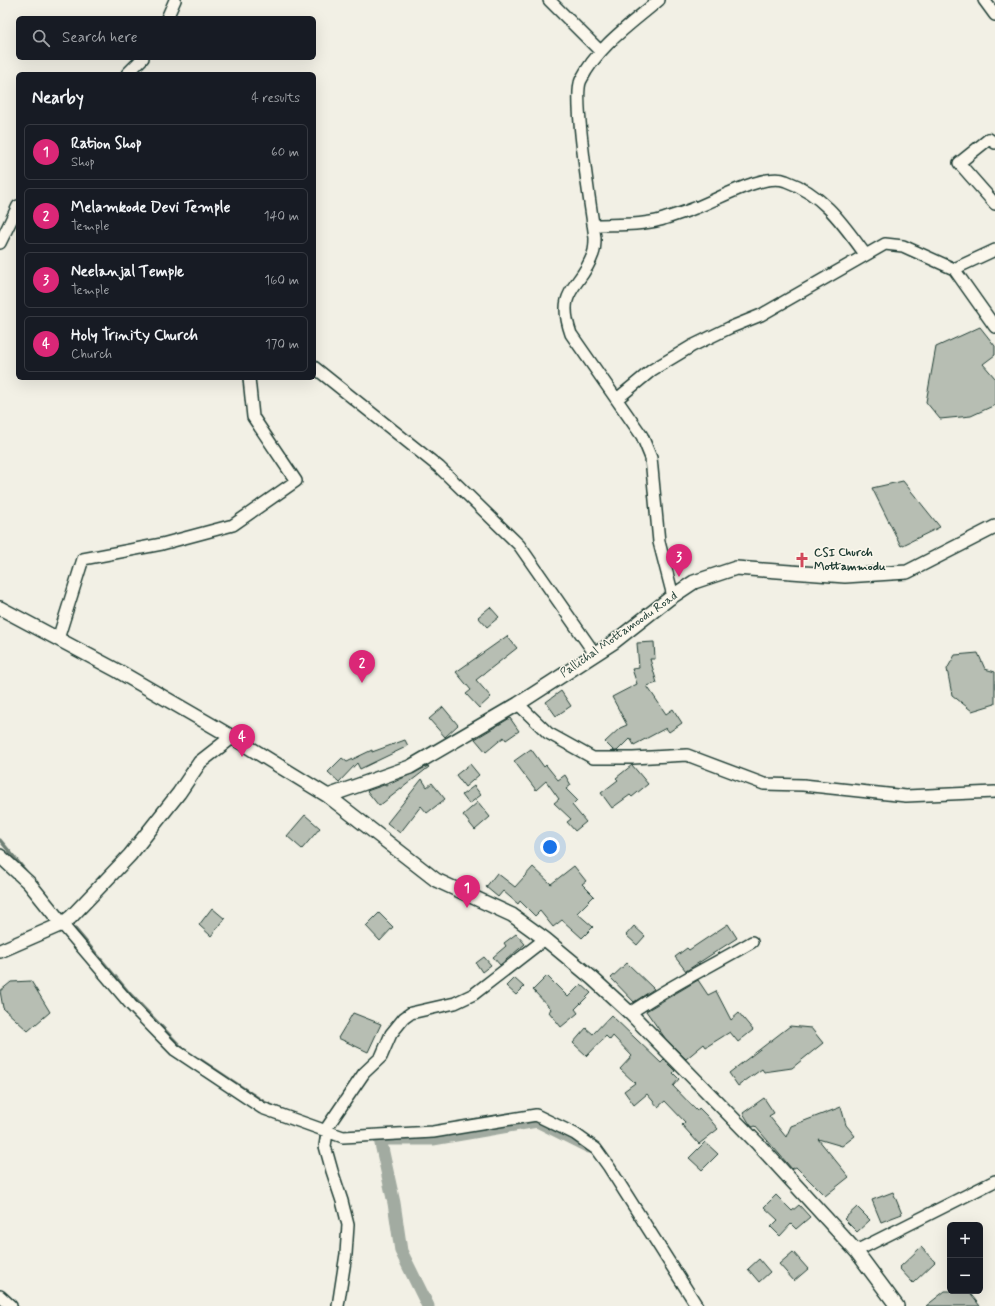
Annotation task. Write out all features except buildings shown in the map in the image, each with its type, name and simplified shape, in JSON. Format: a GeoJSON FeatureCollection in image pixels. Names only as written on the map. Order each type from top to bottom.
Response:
{"type":"FeatureCollection","features":[{"type":"Feature","properties":{"kind":"street"},"geometry":{"type":"LineString","coordinates":[[168,16],[175,0]]}},
{"type":"Feature","properties":{"kind":"street"},"geometry":{"type":"LineString","coordinates":[[549,0],[600,51]]}},
{"type":"Feature","properties":{"kind":"street"},"geometry":{"type":"LineString","coordinates":[[659,0],[600,51],[580,82],[579,110],[595,238],[594,254],[569,292],[566,302],[567,322],[577,345],[642,436],[651,458],[659,542],[674,596]]}},
{"type":"Feature","properties":{"kind":"street"},"geometry":{"type":"LineString","coordinates":[[984,0],[995,15]]}},
{"type":"Feature","properties":{"kind":"street"},"geometry":{"type":"LineString","coordinates":[[130,72],[141,60]]}},
{"type":"Feature","properties":{"kind":"street"},"geometry":{"type":"LineString","coordinates":[[995,143],[989,140],[959,163],[995,204]]}},
{"type":"Feature","properties":{"kind":"street"},"geometry":{"type":"LineString","coordinates":[[593,225],[632,224],[658,220],[695,208],[733,191],[765,180],[785,180],[819,198],[842,222],[865,254]]}},
{"type":"Feature","properties":{"kind":"street"},"geometry":{"type":"LineString","coordinates":[[0,243],[16,210]]}},
{"type":"Feature","properties":{"kind":"street"},"geometry":{"type":"LineString","coordinates":[[617,399],[652,370],[692,346],[729,328],[761,315],[804,292],[865,254],[885,244],[903,246],[954,269],[995,327]]}},
{"type":"Feature","properties":{"kind":"street"},"geometry":{"type":"LineString","coordinates":[[954,269],[995,250]]}},
{"type":"Feature","properties":{"kind":"street"},"geometry":{"type":"LineString","coordinates":[[316,369],[439,467],[519,545],[595,654]]}},
{"type":"Feature","properties":{"kind":"street"},"geometry":{"type":"LineString","coordinates":[[58,639],[84,559],[162,544],[233,524],[296,481],[253,417],[249,380]]}},
{"type":"Feature","properties":{"kind":"street","name":"Pallichal Mottamoodu Road"},"geometry":{"type":"LineString","coordinates":[[328,796],[410,767],[518,704],[595,654],[694,582],[736,568],[845,576],[908,572],[995,527]]}},
{"type":"Feature","properties":{"kind":"street"},"geometry":{"type":"LineString","coordinates":[[0,608],[118,671],[232,737],[328,796],[436,880],[512,915],[545,939],[592,978],[630,1013],[758,1144],[856,1252],[897,1306]]}},
{"type":"Feature","properties":{"kind":"street"},"geometry":{"type":"LineString","coordinates":[[518,704],[548,733],[593,758],[633,758],[687,755],[764,784],[803,785],[906,796],[995,792]]}},
{"type":"Feature","properties":{"kind":"street"},"geometry":{"type":"LineString","coordinates":[[0,951],[62,924],[130,855],[179,793],[200,762],[232,737]]}},
{"type":"Feature","properties":{"kind":"street"},"geometry":{"type":"LineString","coordinates":[[0,856],[29,883],[130,1005],[175,1050],[262,1108],[327,1133],[343,1137],[433,1132],[536,1115],[575,1134],[596,1149],[609,1167],[697,1306]]}},
{"type":"Feature","properties":{"kind":"street"},"geometry":{"type":"LineString","coordinates":[[338,1306],[346,1254],[348,1225],[325,1146],[328,1126],[341,1104],[364,1073],[381,1057],[391,1034],[404,1018],[411,1013],[455,1002],[474,994],[545,939]]}},
{"type":"Feature","properties":{"kind":"street"},"geometry":{"type":"LineString","coordinates":[[630,1013],[673,985],[718,962],[752,942]]}},
{"type":"Feature","properties":{"kind":"street"},"geometry":{"type":"LineString","coordinates":[[856,1252],[995,1181]]}},
{"type":"Feature","properties":{"kind":"street"},"geometry":{"type":"LineString","coordinates":[[0,1296],[11,1306]]}},
{"type":"Feature","properties":{"kind":"waterway"},"geometry":{"type":"LineString","coordinates":[[0,840],[28,874]]}},
{"type":"Feature","properties":{"kind":"waterway"},"geometry":{"type":"LineString","coordinates":[[75,929],[129,993],[182,1048]]}},
{"type":"Feature","properties":{"kind":"waterway"},"geometry":{"type":"LineString","coordinates":[[199,1059],[264,1102],[289,1113]]}},
{"type":"Feature","properties":{"kind":"waterway"},"geometry":{"type":"LineString","coordinates":[[428,1306],[401,1251],[394,1203],[380,1139],[433,1139],[537,1121],[589,1147]]}},
{"type":"Feature","properties":{"kind":"place","name":"CSI Church Mottammodu"},"geometry":{"type":"Point","coordinates":[802,560]}},
{"type":"Feature","properties":{"kind":"place","name":"Neelanjal Temple"},"geometry":{"type":"Point","coordinates":[679,577]}},
{"type":"Feature","properties":{"kind":"place","name":"Melamkode Devi Temple"},"geometry":{"type":"Point","coordinates":[362,683]}},
{"type":"Feature","properties":{"kind":"place","name":"Holy Trinity Church"},"geometry":{"type":"Point","coordinates":[242,757]}},
{"type":"Feature","properties":{"kind":"place","name":"Ration Shop"},"geometry":{"type":"Point","coordinates":[467,908]}}]}
